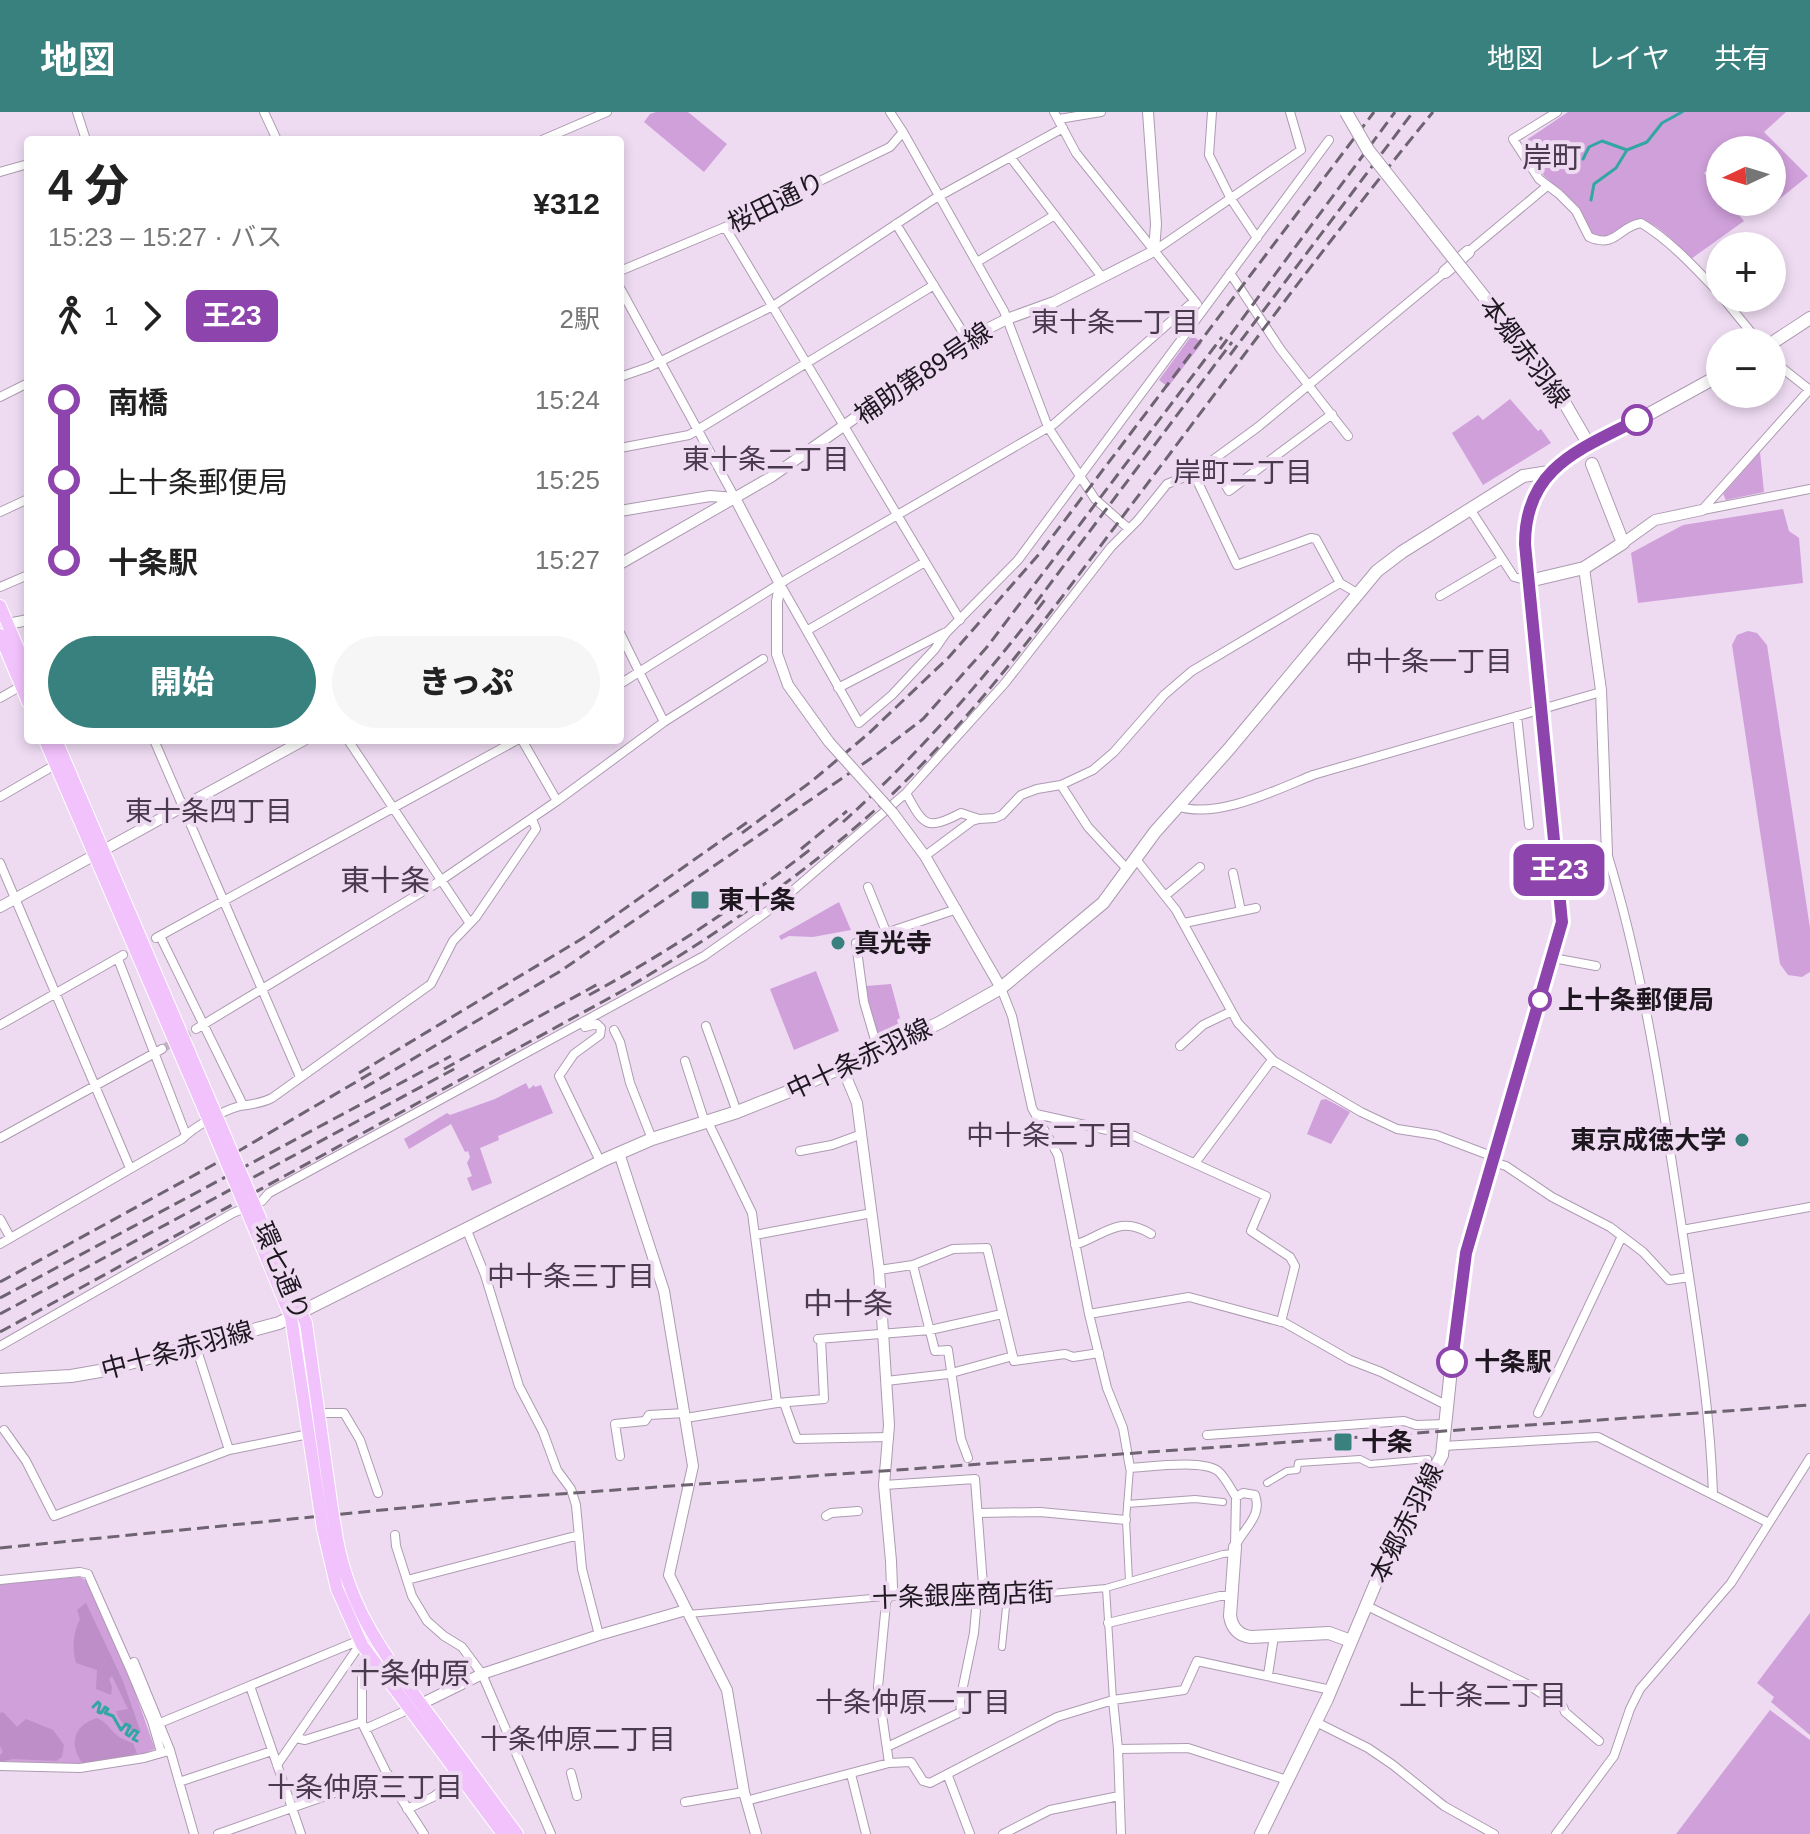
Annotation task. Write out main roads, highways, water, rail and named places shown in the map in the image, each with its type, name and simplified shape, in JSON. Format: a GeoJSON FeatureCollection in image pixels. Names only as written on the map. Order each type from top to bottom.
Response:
{"type":"FeatureCollection","features":[{"type":"Feature","properties":{"kind":"main road","name":"本郷赤羽線"},"geometry":{"type":"LineString","coordinates":[[1346,112],[1368,150],[1520,340]]}},
{"type":"Feature","properties":{"kind":"main road","name":"本郷赤羽線"},"geometry":{"type":"LineString","coordinates":[[1445,272],[1464,256],[1560,395],[1589,445]]}},
{"type":"Feature","properties":{"kind":"main road"},"geometry":{"type":"LineString","coordinates":[[1786,334],[1810,318]]}},
{"type":"Feature","properties":{"kind":"main road","name":"本郷赤羽線"},"geometry":{"type":"LineString","coordinates":[[1261,1834],[1331,1690],[1395,1541],[1440,1461],[1463,1268],[1563,915],[1529,581],[1526,525],[1534,497],[1549,472],[1589,445],[1706,384]]}},
{"type":"Feature","properties":{"kind":"main road"},"geometry":{"type":"LineString","coordinates":[[1529,581],[1584,568],[1623,543],[1592,464]]}},
{"type":"Feature","properties":{"kind":"main road","name":"中十条赤羽線"},"geometry":{"type":"LineString","coordinates":[[0,1380],[87,1374],[279,1323],[600,1161],[652,1139],[737,1112],[842,1067],[939,1023],[1001,988],[1091,915],[1177,806],[1229,749],[1357,593],[1389,561],[1523,476],[1549,472]]}},
{"type":"Feature","properties":{"kind":"main road"},"geometry":{"type":"LineString","coordinates":[[0,606],[3,628],[24,693]]}},
{"type":"Feature","properties":{"kind":"main road"},"geometry":{"type":"LineString","coordinates":[[3,628],[24,665]]}},
{"type":"Feature","properties":{"kind":"main road","name":"環七通り"},"geometry":{"type":"LineString","coordinates":[[47,744],[99,851]]}},
{"type":"Feature","properties":{"kind":"main road","name":"環七通り"},"geometry":{"type":"LineString","coordinates":[[58,744],[99,851],[297,1315],[319,1413],[326,1509]]}},
{"type":"Feature","properties":{"kind":"main road","name":"環七通り"},"geometry":{"type":"LineString","coordinates":[[297,1315],[309,1434],[326,1509],[337,1589],[360,1641],[373,1660],[517,1834]]}},
{"type":"Feature","properties":{"kind":"main road","name":"環七通り"},"geometry":{"type":"LineString","coordinates":[[329,1528],[358,1610],[460,1777],[503,1834]]}},
{"type":"Feature","properties":{"kind":"main road"},"geometry":{"type":"LineString","coordinates":[[1235,1550],[1230,1616],[1236,1631],[1245,1636],[1329,1633],[1351,1641]]}},
{"type":"Feature","properties":{"kind":"waterway"},"geometry":{"type":"LineString","coordinates":[[1591,200],[1594,184],[1616,168],[1627,150],[1647,142],[1662,123],[1682,112]]}},
{"type":"Feature","properties":{"kind":"waterway"},"geometry":{"type":"LineString","coordinates":[[1583,159],[1589,147],[1602,141],[1627,150]]}},
{"type":"Feature","properties":{"kind":"waterway"},"geometry":{"type":"LineString","coordinates":[[93,1707],[98,1702],[98,1712],[101,1713],[105,1707],[108,1709],[105,1713],[113,1716],[121,1730],[126,1724],[130,1726],[126,1734],[129,1736],[134,1730],[138,1732],[133,1739],[137,1741]]}},
{"type":"Feature","properties":{"kind":"tunnel"},"geometry":{"type":"LineString","coordinates":[[162,1049],[196,1029]]}},
{"type":"Feature","properties":{"kind":"railway"},"geometry":{"type":"LineString","coordinates":[[742,833],[868,734],[949,657],[1040,553],[1374,112]]}},
{"type":"Feature","properties":{"kind":"railway"},"geometry":{"type":"LineString","coordinates":[[1220,349],[1395,112]]}},
{"type":"Feature","properties":{"kind":"railway"},"geometry":{"type":"LineString","coordinates":[[1230,355],[1413,112]]}},
{"type":"Feature","properties":{"kind":"railway"},"geometry":{"type":"LineString","coordinates":[[0,1332],[624,990],[753,906],[845,836],[942,744],[1004,672],[1313,264],[1433,112]]}},
{"type":"Feature","properties":{"kind":"railway"},"geometry":{"type":"LineString","coordinates":[[364,1088],[559,972],[876,755],[923,719],[987,647],[1222,337]]}},
{"type":"Feature","properties":{"kind":"railway"},"geometry":{"type":"LineString","coordinates":[[1035,604],[1232,342]]}},
{"type":"Feature","properties":{"kind":"railway"},"geometry":{"type":"LineString","coordinates":[[843,822],[898,770],[950,714],[1047,597]]}},
{"type":"Feature","properties":{"kind":"railway"},"geometry":{"type":"LineString","coordinates":[[801,849],[847,811]]}},
{"type":"Feature","properties":{"kind":"railway"},"geometry":{"type":"LineString","coordinates":[[359,1073],[583,938],[749,821]]}},
{"type":"Feature","properties":{"kind":"railway"},"geometry":{"type":"LineString","coordinates":[[589,995],[704,926],[812,848]]}},
{"type":"Feature","properties":{"kind":"railway"},"geometry":{"type":"LineString","coordinates":[[444,1069],[598,984]]}},
{"type":"Feature","properties":{"kind":"railway"},"geometry":{"type":"LineString","coordinates":[[0,1298],[451,1056]]}},
{"type":"Feature","properties":{"kind":"railway"},"geometry":{"type":"LineString","coordinates":[[0,1314],[456,1068]]}},
{"type":"Feature","properties":{"kind":"railway"},"geometry":{"type":"LineString","coordinates":[[0,1282],[242,1149],[373,1072]]}},
{"type":"Feature","properties":{"kind":"railway"},"geometry":{"type":"LineString","coordinates":[[0,1548],[503,1498],[1810,1405]]}},
{"type":"Feature","properties":{"kind":"place","name":"東十条"},"geometry":{"type":"Point","coordinates":[700,900]}},
{"type":"Feature","properties":{"kind":"place","name":"真光寺"},"geometry":{"type":"Point","coordinates":[838,943]}},
{"type":"Feature","properties":{"kind":"place","name":"上十条郵便局"},"geometry":{"type":"Point","coordinates":[1540,1000]}},
{"type":"Feature","properties":{"kind":"place","name":"東京成徳大学"},"geometry":{"type":"Point","coordinates":[1742,1140]}},
{"type":"Feature","properties":{"kind":"place","name":"十条駅"},"geometry":{"type":"Point","coordinates":[1452,1362]}},
{"type":"Feature","properties":{"kind":"place","name":"十条"},"geometry":{"type":"Point","coordinates":[1343,1442]}},
{"type":"Feature","properties":{"kind":"district","name":"岸町"},"geometry":{"type":"Point","coordinates":[1552,157]}},
{"type":"Feature","properties":{"kind":"district","name":"東十条一丁目"},"geometry":{"type":"Point","coordinates":[1115,322]}},
{"type":"Feature","properties":{"kind":"district","name":"東十条二丁目"},"geometry":{"type":"Point","coordinates":[766,459]}},
{"type":"Feature","properties":{"kind":"district","name":"岸町二丁目"},"geometry":{"type":"Point","coordinates":[1243,472]}},
{"type":"Feature","properties":{"kind":"district","name":"中十条一丁目"},"geometry":{"type":"Point","coordinates":[1429,661]}},
{"type":"Feature","properties":{"kind":"district","name":"東十条四丁目"},"geometry":{"type":"Point","coordinates":[209,811]}},
{"type":"Feature","properties":{"kind":"district","name":"東十条"},"geometry":{"type":"Point","coordinates":[385,880]}},
{"type":"Feature","properties":{"kind":"district","name":"中十条二丁目"},"geometry":{"type":"Point","coordinates":[1050,1135]}},
{"type":"Feature","properties":{"kind":"district","name":"中十条三丁目"},"geometry":{"type":"Point","coordinates":[571,1276]}},
{"type":"Feature","properties":{"kind":"district","name":"中十条"},"geometry":{"type":"Point","coordinates":[848,1303]}},
{"type":"Feature","properties":{"kind":"district","name":"十条仲原"},"geometry":{"type":"Point","coordinates":[410,1673]}},
{"type":"Feature","properties":{"kind":"district","name":"上十条二丁目"},"geometry":{"type":"Point","coordinates":[1483,1695]}},
{"type":"Feature","properties":{"kind":"district","name":"十条仲原一丁目"},"geometry":{"type":"Point","coordinates":[913,1702]}},
{"type":"Feature","properties":{"kind":"district","name":"十条仲原二丁目"},"geometry":{"type":"Point","coordinates":[578,1739]}},
{"type":"Feature","properties":{"kind":"district","name":"十条仲原三丁目"},"geometry":{"type":"Point","coordinates":[365,1787]}}]}
